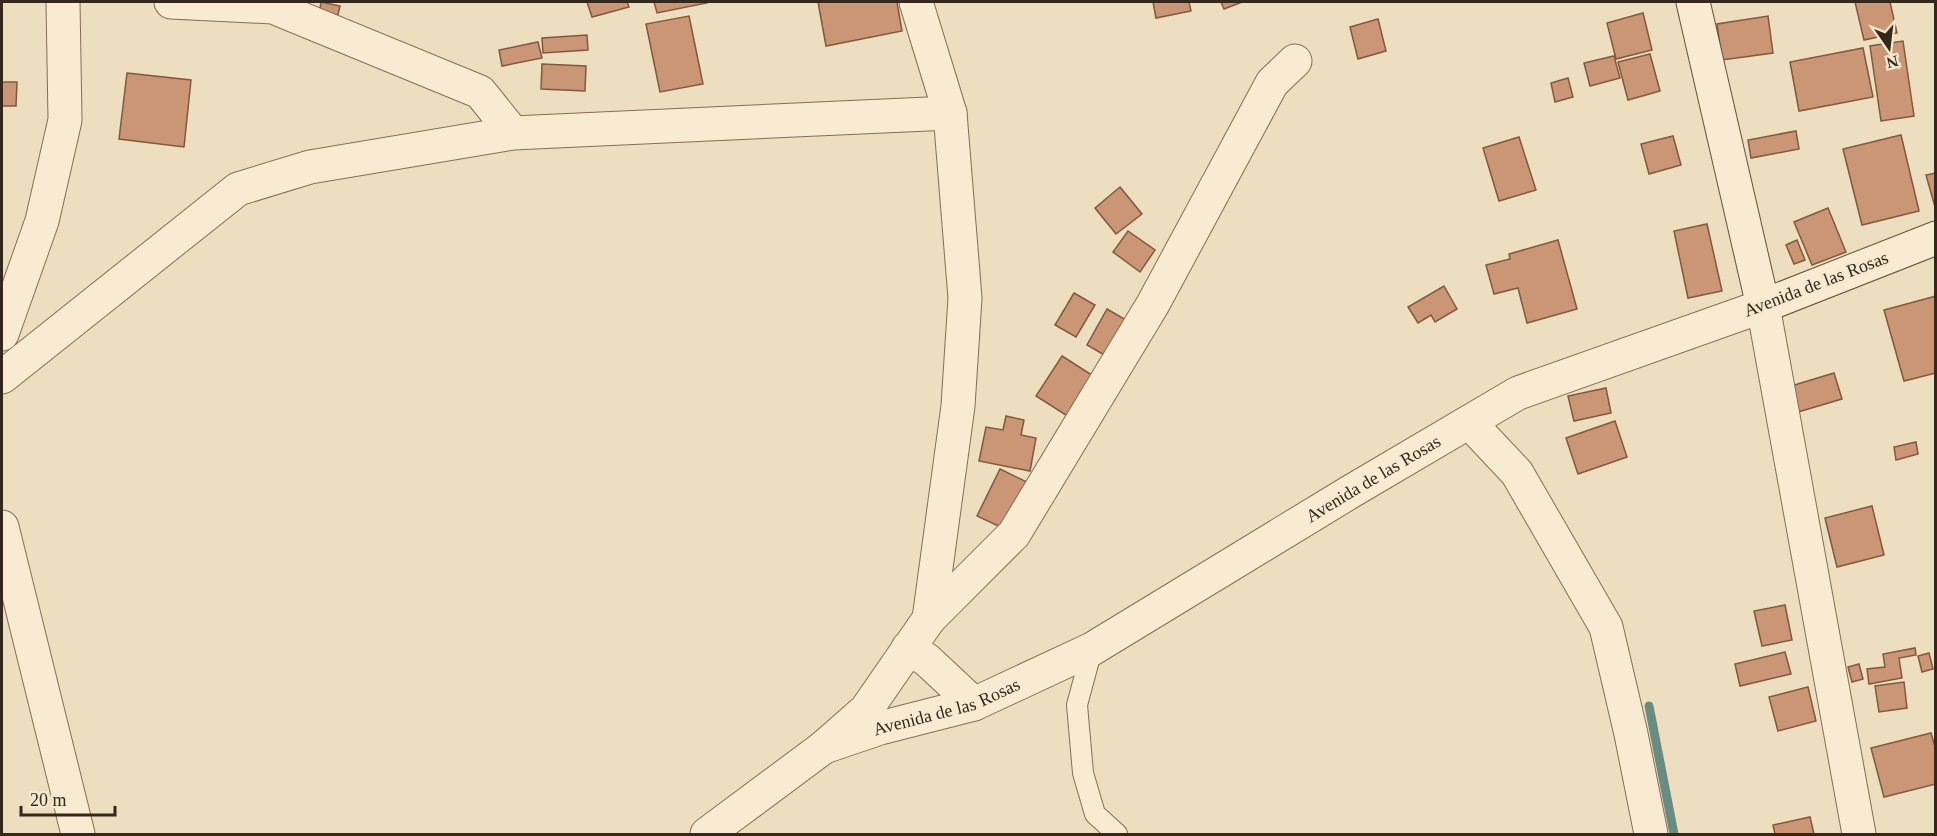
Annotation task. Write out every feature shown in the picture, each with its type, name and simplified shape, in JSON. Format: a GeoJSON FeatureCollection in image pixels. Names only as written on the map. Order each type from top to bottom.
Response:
{"type":"FeatureCollection","features":[{"type":"Feature","properties":{"kind":"street"},"geometry":{"type":"LineString","coordinates":[[2,334],[42,221],[65,120],[63,2]]}},
{"type":"Feature","properties":{"kind":"street"},"geometry":{"type":"LineString","coordinates":[[171,2],[273,7],[480,92],[513,133]]}},
{"type":"Feature","properties":{"kind":"street"},"geometry":{"type":"LineString","coordinates":[[916,2],[950,113],[965,298],[958,406],[929,619]]}},
{"type":"Feature","properties":{"kind":"street"},"geometry":{"type":"LineString","coordinates":[[1693,2],[1763,306],[1859,834]]}},
{"type":"Feature","properties":{"kind":"street"},"geometry":{"type":"LineString","coordinates":[[707,834],[824,747],[866,710],[929,619],[1014,534],[1153,304],[1272,82],[1295,61]]}},
{"type":"Feature","properties":{"kind":"street"},"geometry":{"type":"LineString","coordinates":[[2,377],[238,189],[310,167],[513,133],[950,113]]}},
{"type":"Feature","properties":{"kind":"street","name":"Avenida de las Rosas"},"geometry":{"type":"LineString","coordinates":[[824,747],[880,728],[974,704],[1092,649],[1518,393],[1763,306],[1935,238]]}},
{"type":"Feature","properties":{"kind":"street"},"geometry":{"type":"LineString","coordinates":[[1469,422],[1517,473],[1606,627],[1652,834]]}},
{"type":"Feature","properties":{"kind":"street"},"geometry":{"type":"LineString","coordinates":[[2,527],[78,834]]}},
{"type":"Feature","properties":{"kind":"street"},"geometry":{"type":"LineString","coordinates":[[908,648],[927,660],[974,704]]}},
{"type":"Feature","properties":{"kind":"lane"},"geometry":{"type":"LineString","coordinates":[[1092,649],[1077,705],[1083,773],[1095,814],[1117,834]]}},
{"type":"Feature","properties":{"kind":"building"},"geometry":{"type":"Polygon","coordinates":[[[321,2],[340,6],[336,23],[319,16],[321,2]]]}},
{"type":"Feature","properties":{"kind":"building"},"geometry":{"type":"Polygon","coordinates":[[[587,2],[627,2],[629,7],[592,17],[587,2]]]}},
{"type":"Feature","properties":{"kind":"building"},"geometry":{"type":"Polygon","coordinates":[[[654,2],[707,2],[707,3],[657,13],[654,2]]]}},
{"type":"Feature","properties":{"kind":"building"},"geometry":{"type":"Polygon","coordinates":[[[818,2],[897,2],[902,31],[826,46],[818,2]]]}},
{"type":"Feature","properties":{"kind":"building"},"geometry":{"type":"Polygon","coordinates":[[[1153,2],[1189,2],[1191,11],[1156,18],[1153,2]]]}},
{"type":"Feature","properties":{"kind":"building"},"geometry":{"type":"Polygon","coordinates":[[[1221,2],[1242,2],[1224,9],[1221,2]]]}},
{"type":"Feature","properties":{"kind":"building"},"geometry":{"type":"Polygon","coordinates":[[[1855,2],[1890,2],[1897,33],[1864,40],[1855,2]]]}},
{"type":"Feature","properties":{"kind":"building"},"geometry":{"type":"Polygon","coordinates":[[[1643,13],[1652,50],[1616,59],[1607,23],[1643,13]]]}},
{"type":"Feature","properties":{"kind":"building"},"geometry":{"type":"Polygon","coordinates":[[[689,16],[703,84],[660,92],[646,24],[689,16]]]}},
{"type":"Feature","properties":{"kind":"building"},"geometry":{"type":"Polygon","coordinates":[[[1768,16],[1773,53],[1722,60],[1717,24],[1768,16]]]}},
{"type":"Feature","properties":{"kind":"building"},"geometry":{"type":"Polygon","coordinates":[[[1378,19],[1386,51],[1358,59],[1350,27],[1378,19]]]}},
{"type":"Feature","properties":{"kind":"building"},"geometry":{"type":"Polygon","coordinates":[[[587,35],[588,50],[543,53],[542,38],[587,35]]]}},
{"type":"Feature","properties":{"kind":"building"},"geometry":{"type":"Polygon","coordinates":[[[1903,41],[1914,116],[1881,121],[1870,46],[1903,41]]]}},
{"type":"Feature","properties":{"kind":"building"},"geometry":{"type":"Polygon","coordinates":[[[538,42],[542,58],[502,66],[499,50],[538,42]]]}},
{"type":"Feature","properties":{"kind":"building"},"geometry":{"type":"Polygon","coordinates":[[[1863,48],[1873,97],[1799,111],[1790,62],[1863,48]]]}},
{"type":"Feature","properties":{"kind":"building"},"geometry":{"type":"Polygon","coordinates":[[[1650,54],[1660,91],[1628,100],[1618,62],[1650,54]]]}},
{"type":"Feature","properties":{"kind":"building"},"geometry":{"type":"Polygon","coordinates":[[[1614,56],[1620,78],[1590,86],[1584,63],[1614,56]]]}},
{"type":"Feature","properties":{"kind":"building"},"geometry":{"type":"Polygon","coordinates":[[[542,64],[586,66],[585,91],[541,89],[542,64]]]}},
{"type":"Feature","properties":{"kind":"building"},"geometry":{"type":"Polygon","coordinates":[[[127,73],[191,80],[184,147],[119,139],[127,73]]]}},
{"type":"Feature","properties":{"kind":"building"},"geometry":{"type":"Polygon","coordinates":[[[1568,78],[1573,97],[1555,102],[1551,83],[1568,78]]]}},
{"type":"Feature","properties":{"kind":"building"},"geometry":{"type":"Polygon","coordinates":[[[2,82],[17,82],[16,106],[2,106],[2,82]]]}},
{"type":"Feature","properties":{"kind":"building"},"geometry":{"type":"Polygon","coordinates":[[[1796,131],[1799,149],[1751,158],[1748,140],[1796,131]]]}},
{"type":"Feature","properties":{"kind":"building"},"geometry":{"type":"Polygon","coordinates":[[[1901,135],[1919,211],[1862,225],[1843,149],[1901,135]]]}},
{"type":"Feature","properties":{"kind":"building"},"geometry":{"type":"Polygon","coordinates":[[[1673,136],[1681,165],[1649,174],[1641,144],[1673,136]]]}},
{"type":"Feature","properties":{"kind":"building"},"geometry":{"type":"Polygon","coordinates":[[[1519,137],[1536,190],[1499,201],[1483,148],[1519,137]]]}},
{"type":"Feature","properties":{"kind":"building"},"geometry":{"type":"Polygon","coordinates":[[[1936,173],[1936,207],[1935,207],[1926,175],[1936,173]]]}},
{"type":"Feature","properties":{"kind":"building"},"geometry":{"type":"Polygon","coordinates":[[[1120,187],[1142,214],[1116,234],[1095,208],[1120,187]]]}},
{"type":"Feature","properties":{"kind":"building"},"geometry":{"type":"Polygon","coordinates":[[[1828,208],[1846,252],[1812,265],[1794,222],[1828,208]]]}},
{"type":"Feature","properties":{"kind":"building"},"geometry":{"type":"Polygon","coordinates":[[[1707,224],[1722,291],[1688,298],[1674,231],[1707,224]]]}},
{"type":"Feature","properties":{"kind":"building"},"geometry":{"type":"Polygon","coordinates":[[[1128,231],[1155,250],[1140,272],[1113,252],[1128,231]]]}},
{"type":"Feature","properties":{"kind":"building"},"geometry":{"type":"Polygon","coordinates":[[[1558,240],[1577,309],[1527,323],[1518,288],[1494,294],[1486,265],[1510,259],[1509,254],[1558,240]]]}},
{"type":"Feature","properties":{"kind":"building"},"geometry":{"type":"Polygon","coordinates":[[[1797,240],[1805,260],[1794,264],[1786,245],[1797,240]]]}},
{"type":"Feature","properties":{"kind":"building"},"geometry":{"type":"Polygon","coordinates":[[[1444,286],[1457,309],[1435,322],[1431,315],[1418,323],[1408,307],[1444,286]]]}},
{"type":"Feature","properties":{"kind":"building"},"geometry":{"type":"Polygon","coordinates":[[[1074,293],[1095,305],[1076,337],[1055,325],[1074,293]]]}},
{"type":"Feature","properties":{"kind":"building"},"geometry":{"type":"Polygon","coordinates":[[[1936,296],[1936,373],[1904,381],[1884,310],[1936,296]]]}},
{"type":"Feature","properties":{"kind":"building"},"geometry":{"type":"Polygon","coordinates":[[[1107,309],[1126,320],[1106,356],[1087,345],[1107,309]]]}},
{"type":"Feature","properties":{"kind":"building"},"geometry":{"type":"Polygon","coordinates":[[[1062,356],[1095,377],[1069,417],[1036,396],[1062,356]]]}},
{"type":"Feature","properties":{"kind":"building"},"geometry":{"type":"Polygon","coordinates":[[[1834,373],[1842,399],[1798,412],[1791,386],[1834,373]]]}},
{"type":"Feature","properties":{"kind":"building"},"geometry":{"type":"Polygon","coordinates":[[[1606,388],[1611,413],[1574,421],[1568,396],[1606,388]]]}},
{"type":"Feature","properties":{"kind":"building"},"geometry":{"type":"Polygon","coordinates":[[[1006,416],[1024,420],[1021,435],[1036,438],[1030,471],[979,461],[986,427],[1003,430],[1006,416]]]}},
{"type":"Feature","properties":{"kind":"building"},"geometry":{"type":"Polygon","coordinates":[[[1615,421],[1627,457],[1578,474],[1566,438],[1615,421]]]}},
{"type":"Feature","properties":{"kind":"building"},"geometry":{"type":"Polygon","coordinates":[[[1916,442],[1918,454],[1896,460],[1894,447],[1916,442]]]}},
{"type":"Feature","properties":{"kind":"building"},"geometry":{"type":"Polygon","coordinates":[[[1000,469],[1031,484],[1009,531],[977,516],[1000,469]]]}},
{"type":"Feature","properties":{"kind":"building"},"geometry":{"type":"Polygon","coordinates":[[[1872,506],[1884,555],[1837,567],[1825,518],[1872,506]]]}},
{"type":"Feature","properties":{"kind":"building"},"geometry":{"type":"Polygon","coordinates":[[[1785,605],[1792,640],[1762,646],[1754,611],[1785,605]]]}},
{"type":"Feature","properties":{"kind":"building"},"geometry":{"type":"Polygon","coordinates":[[[1915,648],[1916,655],[1899,658],[1902,678],[1869,684],[1867,669],[1885,667],[1883,654],[1915,648]]]}},
{"type":"Feature","properties":{"kind":"building"},"geometry":{"type":"Polygon","coordinates":[[[1785,652],[1791,674],[1740,686],[1735,664],[1785,652]]]}},
{"type":"Feature","properties":{"kind":"building"},"geometry":{"type":"Polygon","coordinates":[[[1929,653],[1933,669],[1922,672],[1918,656],[1929,653]]]}},
{"type":"Feature","properties":{"kind":"building"},"geometry":{"type":"Polygon","coordinates":[[[1859,664],[1863,679],[1852,682],[1848,667],[1859,664]]]}},
{"type":"Feature","properties":{"kind":"building"},"geometry":{"type":"Polygon","coordinates":[[[1904,682],[1907,708],[1879,712],[1875,686],[1904,682]]]}},
{"type":"Feature","properties":{"kind":"building"},"geometry":{"type":"Polygon","coordinates":[[[1808,687],[1816,721],[1778,731],[1769,697],[1808,687]]]}},
{"type":"Feature","properties":{"kind":"building"},"geometry":{"type":"Polygon","coordinates":[[[1931,733],[1936,750],[1936,784],[1884,797],[1871,748],[1931,733]]]}},
{"type":"Feature","properties":{"kind":"building"},"geometry":{"type":"Polygon","coordinates":[[[1810,817],[1814,834],[1775,834],[1773,825],[1810,817]]]}},
{"type":"Feature","properties":{"kind":"waterway"},"geometry":{"type":"LineString","coordinates":[[1649,706],[1674,834]]}}]}
